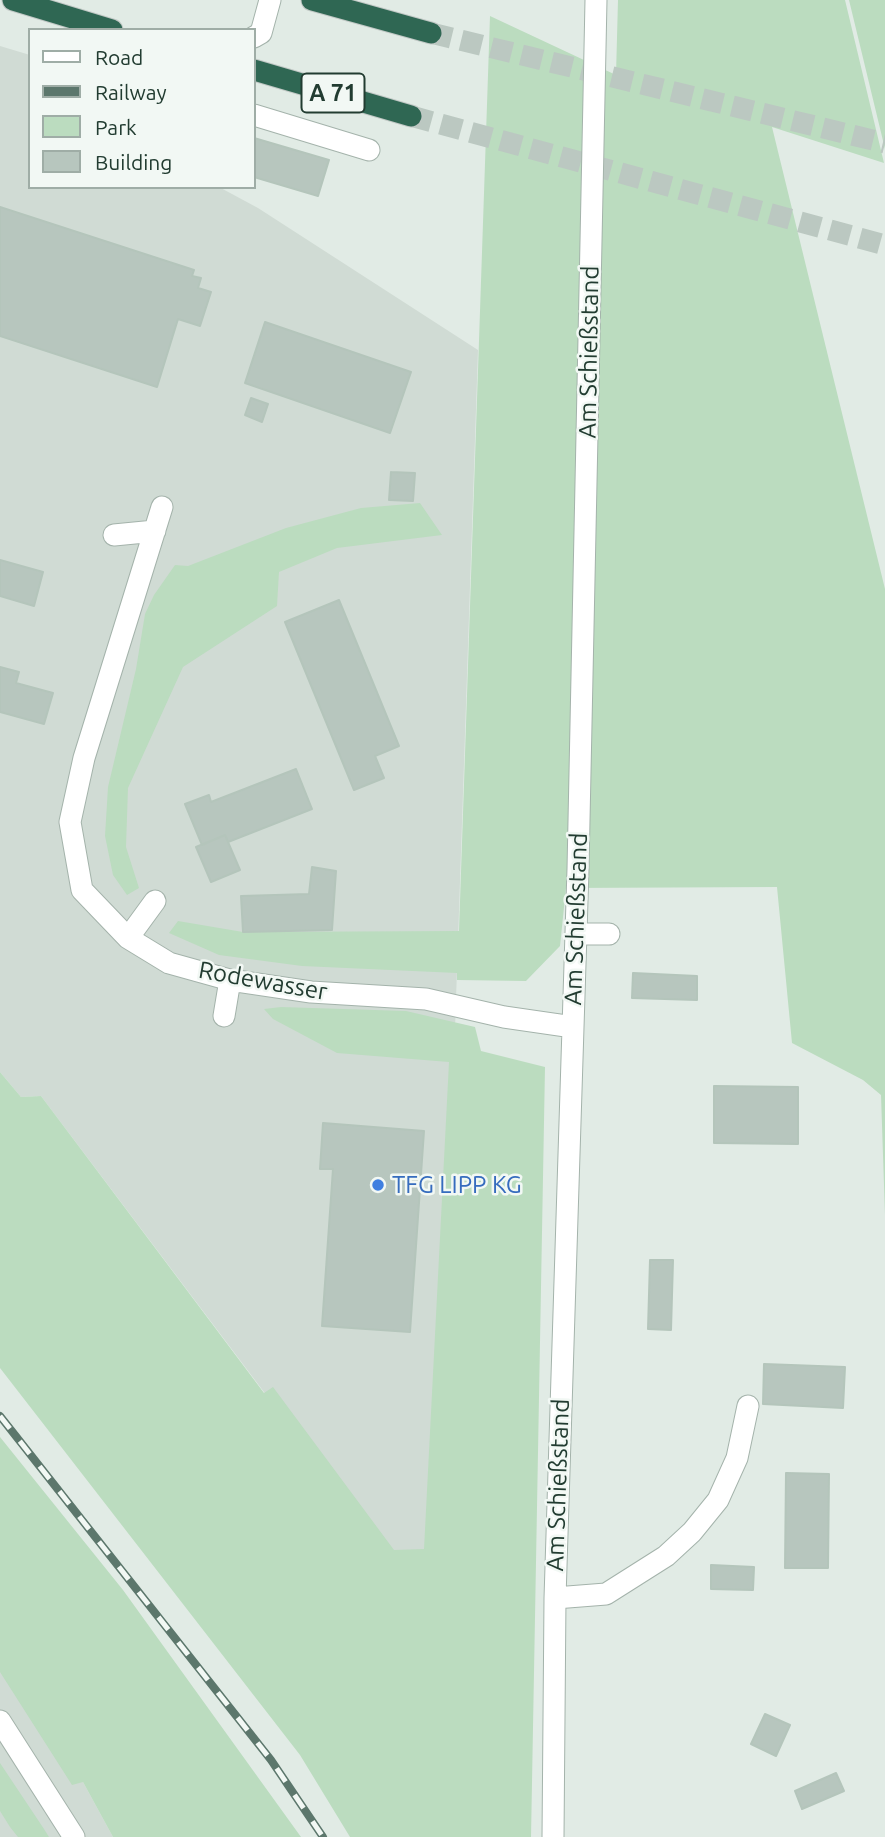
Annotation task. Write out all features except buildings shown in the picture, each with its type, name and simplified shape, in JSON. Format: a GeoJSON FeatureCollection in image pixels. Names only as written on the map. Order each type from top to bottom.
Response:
{"type":"FeatureCollection","features":[{"type":"Feature","properties":{"kind":"highway"},"geometry":{"type":"LineString","coordinates":[[13,0],[105,28]]}},
{"type":"Feature","properties":{"kind":"highway"},"geometry":{"type":"LineString","coordinates":[[312,0],[431,33]]}},
{"type":"Feature","properties":{"kind":"highway","name":"A 71"},"geometry":{"type":"LineString","coordinates":[[256,72],[411,116]]}},
{"type":"Feature","properties":{"kind":"street"},"geometry":{"type":"LineString","coordinates":[[256,36],[261,33],[270,0]]}},
{"type":"Feature","properties":{"kind":"street","name":"Am Schießstand"},"geometry":{"type":"LineString","coordinates":[[553,1837],[555,1598],[576,934],[596,0]]}},
{"type":"Feature","properties":{"kind":"street"},"geometry":{"type":"LineString","coordinates":[[256,116],[369,150]]}},
{"type":"Feature","properties":{"kind":"street","name":"Rodewasser"},"geometry":{"type":"LineString","coordinates":[[162,507],[100,682],[70,822],[65,847],[82,890],[128,938],[169,963],[230,980],[312,992],[426,999],[504,1017],[573,1027]]}},
{"type":"Feature","properties":{"kind":"street"},"geometry":{"type":"LineString","coordinates":[[114,535],[155,531]]}},
{"type":"Feature","properties":{"kind":"street"},"geometry":{"type":"LineString","coordinates":[[128,938],[155,901]]}},
{"type":"Feature","properties":{"kind":"street"},"geometry":{"type":"LineString","coordinates":[[576,934],[609,934]]}},
{"type":"Feature","properties":{"kind":"street"},"geometry":{"type":"LineString","coordinates":[[224,1016],[230,980]]}},
{"type":"Feature","properties":{"kind":"street"},"geometry":{"type":"LineString","coordinates":[[555,1598],[606,1594],[666,1556],[692,1532],[718,1500],[737,1458],[748,1406]]}},
{"type":"Feature","properties":{"kind":"street"},"geometry":{"type":"LineString","coordinates":[[0,1721],[74,1837]]}},
{"type":"Feature","properties":{"kind":"shaded area"},"geometry":{"type":"Polygon","coordinates":[[[0,46],[28,54],[28,189],[223,189],[258,208],[478,350],[435,1619],[41,1096],[21,1097],[0,1072],[0,46]]]}},
{"type":"Feature","properties":{"kind":"shaded area"},"geometry":{"type":"Polygon","coordinates":[[[0,1625],[83,1782],[113,1837],[0,1837],[0,1625]]]}},
{"type":"Feature","properties":{"kind":"green space"},"geometry":{"type":"Polygon","coordinates":[[[618,0],[845,0],[884,163],[772,127],[885,589],[885,1215],[881,1095],[863,1080],[792,1043],[777,887],[566,888],[560,946],[526,981],[457,980],[457,973],[302,966],[219,955],[169,933],[178,921],[243,932],[459,931],[490,16],[616,75],[618,0]]]}},
{"type":"Feature","properties":{"kind":"green space"},"geometry":{"type":"Polygon","coordinates":[[[849,0],[885,0],[885,149],[849,0]]]}},
{"type":"Feature","properties":{"kind":"green space"},"geometry":{"type":"Polygon","coordinates":[[[420,503],[442,535],[337,548],[279,572],[277,606],[183,667],[128,788],[126,847],[139,888],[127,895],[113,875],[105,836],[108,787],[136,669],[145,614],[154,595],[175,565],[188,566],[286,528],[361,508],[420,503]]]}},
{"type":"Feature","properties":{"kind":"green space"},"geometry":{"type":"Polygon","coordinates":[[[281,1007],[406,1011],[475,1027],[481,1051],[545,1067],[531,1837],[350,1837],[300,1755],[0,1368],[0,1072],[21,1097],[41,1096],[264,1393],[273,1387],[394,1550],[424,1549],[449,1062],[337,1053],[273,1019],[264,1009],[281,1007]]]}},
{"type":"Feature","properties":{"kind":"green space"},"geometry":{"type":"Polygon","coordinates":[[[0,1437],[123,1590],[301,1837],[113,1837],[83,1782],[72,1785],[0,1672],[0,1437]]]}},
{"type":"Feature","properties":{"kind":"green space"},"geometry":{"type":"Polygon","coordinates":[[[0,1763],[49,1837],[18,1837],[10,1827],[0,1811],[0,1763]]]}},
{"type":"Feature","properties":{"kind":"tunnel"},"geometry":{"type":"LineString","coordinates":[[431,33],[885,143]]}},
{"type":"Feature","properties":{"kind":"tunnel"},"geometry":{"type":"LineString","coordinates":[[411,116],[885,245]]}},
{"type":"Feature","properties":{"kind":"railway"},"geometry":{"type":"LineString","coordinates":[[0,1416],[271,1760],[323,1837]]}},
{"type":"Feature","properties":{"kind":"place","name":"TFG LIPP KG"},"geometry":{"type":"Point","coordinates":[378,1185]}}]}
